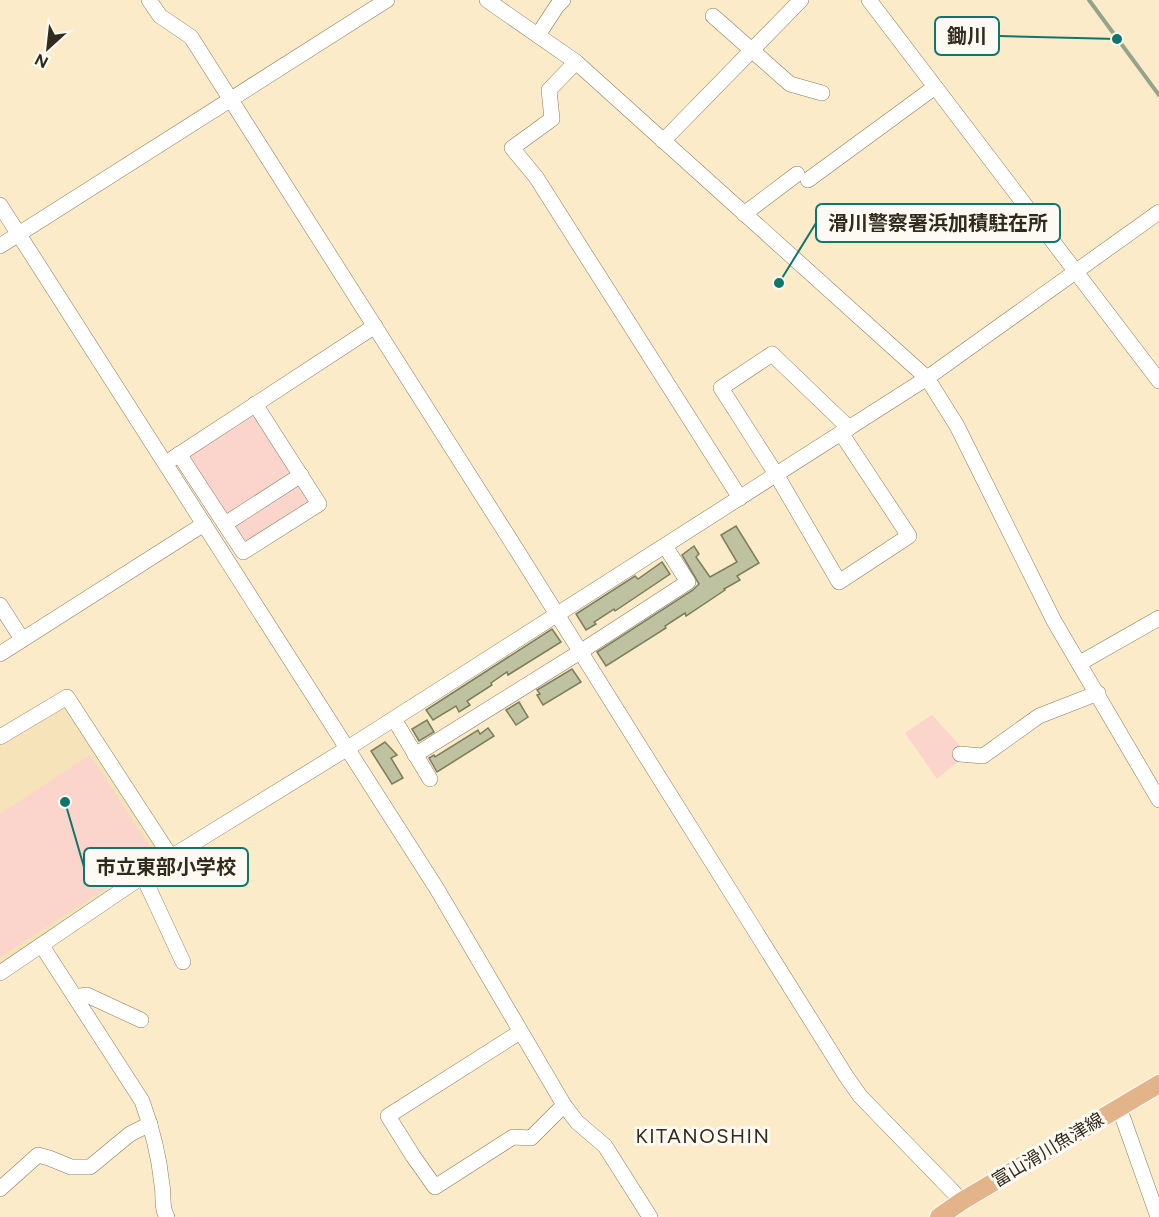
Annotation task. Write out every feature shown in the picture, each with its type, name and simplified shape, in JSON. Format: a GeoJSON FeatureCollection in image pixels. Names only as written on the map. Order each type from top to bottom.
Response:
{"type":"FeatureCollection","features":[{"type":"Feature","properties":{"kind":"main road","name":"富山滑川魚津線"},"geometry":{"type":"LineString","coordinates":[[939,1217],[1159,1084]]}},
{"type":"Feature","properties":{"kind":"street"},"geometry":{"type":"LineString","coordinates":[[149,0],[160,16],[191,37],[846,1076],[860,1096],[962,1201]]}},
{"type":"Feature","properties":{"kind":"street"},"geometry":{"type":"LineString","coordinates":[[0,246],[387,0]]}},
{"type":"Feature","properties":{"kind":"street"},"geometry":{"type":"LineString","coordinates":[[487,0],[576,62],[927,378],[957,426],[1054,621],[1159,800]]}},
{"type":"Feature","properties":{"kind":"street"},"geometry":{"type":"LineString","coordinates":[[538,36],[563,0]]}},
{"type":"Feature","properties":{"kind":"street"},"geometry":{"type":"LineString","coordinates":[[663,141],[801,0]]}},
{"type":"Feature","properties":{"kind":"street"},"geometry":{"type":"LineString","coordinates":[[869,0],[1159,381]]}},
{"type":"Feature","properties":{"kind":"street"},"geometry":{"type":"LineString","coordinates":[[713,16],[790,84],[822,93]]}},
{"type":"Feature","properties":{"kind":"street"},"geometry":{"type":"LineString","coordinates":[[576,62],[549,90],[552,119],[512,148],[536,177],[740,498]]}},
{"type":"Feature","properties":{"kind":"street"},"geometry":{"type":"LineString","coordinates":[[744,214],[935,87]]}},
{"type":"Feature","properties":{"kind":"street"},"geometry":{"type":"LineString","coordinates":[[0,205],[437,889],[564,1105],[577,1122],[605,1146],[650,1217]]}},
{"type":"Feature","properties":{"kind":"street"},"geometry":{"type":"LineString","coordinates":[[0,973],[171,857],[394,719],[927,378],[1159,212]]}},
{"type":"Feature","properties":{"kind":"street"},"geometry":{"type":"LineString","coordinates":[[166,462],[375,326]]}},
{"type":"Feature","properties":{"kind":"street"},"geometry":{"type":"LineString","coordinates":[[772,354],[845,430],[909,536],[839,582],[776,474],[721,388],[772,354]]}},
{"type":"Feature","properties":{"kind":"street"},"geometry":{"type":"LineString","coordinates":[[179,454],[243,552],[319,504],[255,404]]}},
{"type":"Feature","properties":{"kind":"street"},"geometry":{"type":"LineString","coordinates":[[225,524],[301,475]]}},
{"type":"Feature","properties":{"kind":"street"},"geometry":{"type":"LineString","coordinates":[[0,654],[204,524]]}},
{"type":"Feature","properties":{"kind":"street"},"geometry":{"type":"LineString","coordinates":[[415,755],[688,582],[665,546]]}},
{"type":"Feature","properties":{"kind":"street"},"geometry":{"type":"LineString","coordinates":[[0,605],[22,639]]}},
{"type":"Feature","properties":{"kind":"street"},"geometry":{"type":"LineString","coordinates":[[1080,663],[1159,618]]}},
{"type":"Feature","properties":{"kind":"street"},"geometry":{"type":"LineString","coordinates":[[960,754],[983,756],[1039,716],[1098,693]]}},
{"type":"Feature","properties":{"kind":"street"},"geometry":{"type":"LineString","coordinates":[[0,737],[67,697],[171,857]]}},
{"type":"Feature","properties":{"kind":"street"},"geometry":{"type":"LineString","coordinates":[[394,719],[430,779]]}},
{"type":"Feature","properties":{"kind":"street"},"geometry":{"type":"LineString","coordinates":[[143,876],[183,962]]}},
{"type":"Feature","properties":{"kind":"street"},"geometry":{"type":"LineString","coordinates":[[42,946],[142,1101],[150,1125],[162,1184],[164,1212],[167,1217]]}},
{"type":"Feature","properties":{"kind":"street"},"geometry":{"type":"LineString","coordinates":[[75,997],[87,995],[141,1020]]}},
{"type":"Feature","properties":{"kind":"street"},"geometry":{"type":"LineString","coordinates":[[520,1032],[388,1116],[412,1156],[435,1187],[513,1137],[531,1138],[564,1105]]}},
{"type":"Feature","properties":{"kind":"street"},"geometry":{"type":"LineString","coordinates":[[1119,1107],[1158,1217]]}},
{"type":"Feature","properties":{"kind":"street"},"geometry":{"type":"LineString","coordinates":[[0,1189],[38,1155],[71,1167],[90,1167],[130,1134],[150,1125]]}},
{"type":"Feature","properties":{"kind":"shaded area"},"geometry":{"type":"Polygon","coordinates":[[[264,404],[326,504],[243,556],[179,460],[264,404]]]}},
{"type":"Feature","properties":{"kind":"shaded area"},"geometry":{"type":"Polygon","coordinates":[[[67,704],[166,858],[0,965],[0,745],[67,704]]]}},
{"type":"Feature","properties":{"kind":"shaded area"},"geometry":{"type":"Polygon","coordinates":[[[932,715],[961,747],[961,759],[937,779],[905,733],[932,715]]]}},
{"type":"Feature","properties":{"kind":"shaded area"},"geometry":{"type":"Polygon","coordinates":[[[90,755],[156,856],[0,957],[0,814],[90,755]]]}},
{"type":"Feature","properties":{"kind":"building"},"geometry":{"type":"Polygon","coordinates":[[[736,526],[759,563],[737,576],[740,580],[686,616],[685,613],[665,626],[666,628],[606,666],[597,652],[699,584],[682,555],[694,546],[699,554],[696,557],[710,577],[737,562],[721,535],[736,526]]]}},
{"type":"Feature","properties":{"kind":"building"},"geometry":{"type":"Polygon","coordinates":[[[662,562],[670,574],[615,611],[614,609],[594,622],[596,624],[586,630],[576,614],[635,576],[638,579],[662,562]]]}},
{"type":"Feature","properties":{"kind":"building"},"geometry":{"type":"Polygon","coordinates":[[[552,629],[561,642],[508,675],[507,672],[467,701],[470,705],[459,712],[456,706],[433,720],[426,710],[552,629]]]}},
{"type":"Feature","properties":{"kind":"building"},"geometry":{"type":"Polygon","coordinates":[[[572,669],[581,682],[543,705],[537,695],[540,694],[537,690],[572,669]]]}},
{"type":"Feature","properties":{"kind":"building"},"geometry":{"type":"Polygon","coordinates":[[[519,702],[528,717],[516,725],[506,710],[519,702]]]}},
{"type":"Feature","properties":{"kind":"building"},"geometry":{"type":"Polygon","coordinates":[[[427,720],[434,732],[419,741],[412,729],[427,720]]]}},
{"type":"Feature","properties":{"kind":"building"},"geometry":{"type":"Polygon","coordinates":[[[488,728],[494,736],[437,772],[429,758],[434,755],[435,757],[478,730],[480,734],[488,728]]]}},
{"type":"Feature","properties":{"kind":"building"},"geometry":{"type":"Polygon","coordinates":[[[385,742],[397,755],[391,758],[403,778],[392,784],[371,751],[385,742]]]}},
{"type":"Feature","properties":{"kind":"waterway"},"geometry":{"type":"LineString","coordinates":[[1089,0],[1159,95]]}},
{"type":"Feature","properties":{"kind":"place","name":"鋤川"},"geometry":{"type":"Point","coordinates":[1117,39]}},
{"type":"Feature","properties":{"kind":"place","name":"滑川警察署浜加積駐在所"},"geometry":{"type":"Point","coordinates":[779,283]}},
{"type":"Feature","properties":{"kind":"place","name":"市立東部小学校"},"geometry":{"type":"Point","coordinates":[65,802]}},
{"type":"Feature","properties":{"kind":"district","name":"KITANOSHIN"},"geometry":{"type":"Point","coordinates":[703,1136]}}]}
